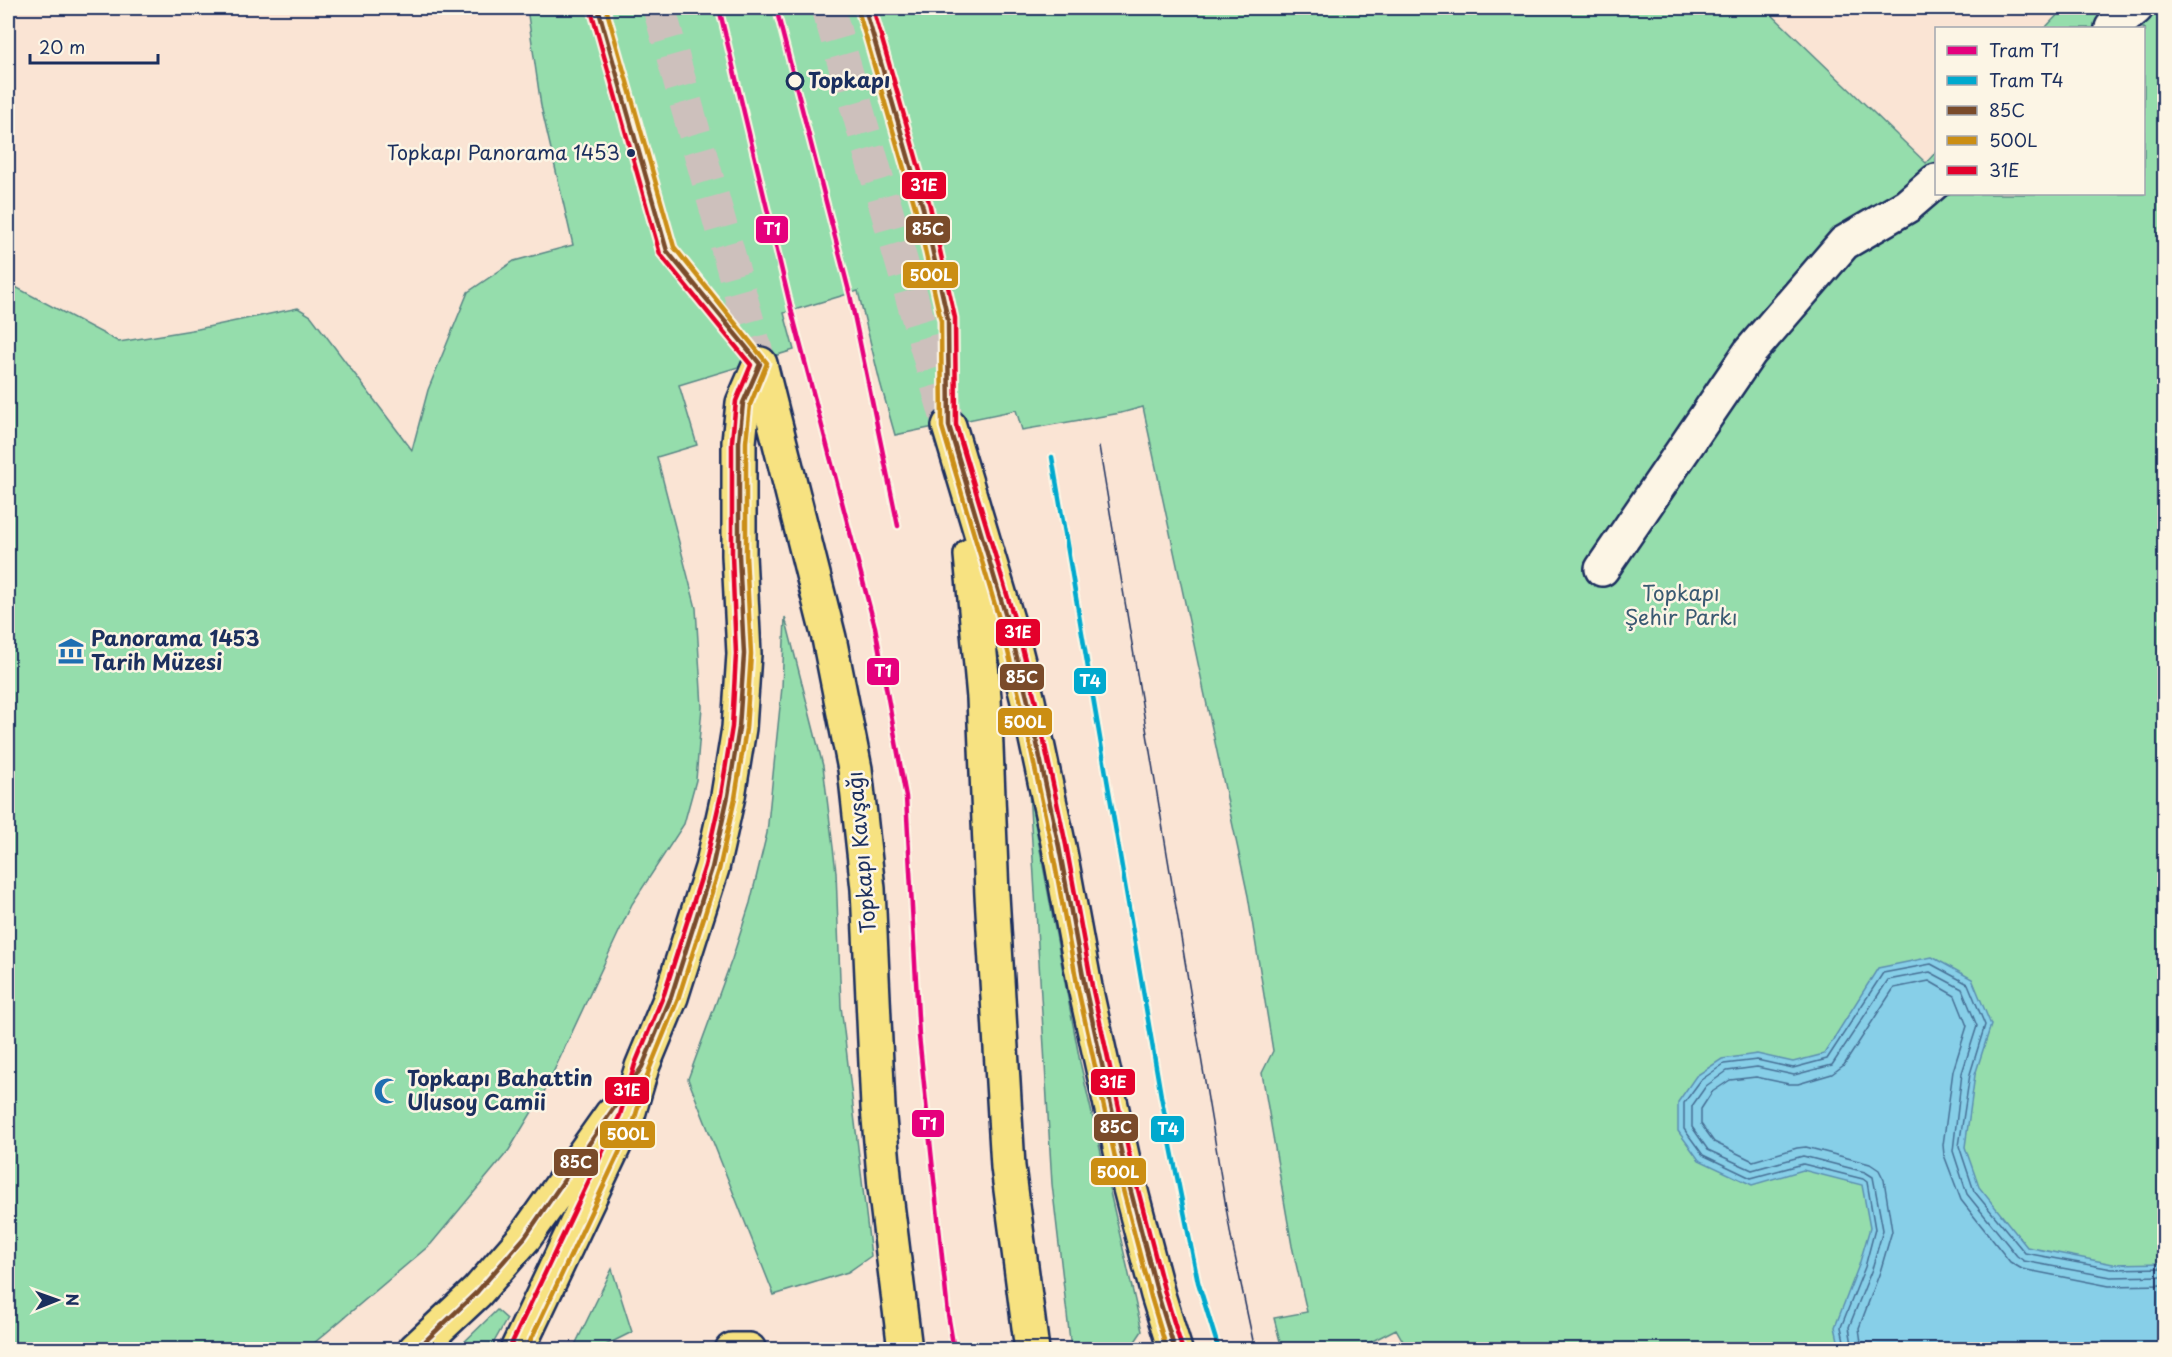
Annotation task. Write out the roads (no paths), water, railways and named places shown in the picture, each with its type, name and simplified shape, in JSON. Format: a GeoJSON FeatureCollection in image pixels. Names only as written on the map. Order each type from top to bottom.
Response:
{"type":"FeatureCollection","features":[{"type":"Feature","properties":{"kind":"main road","name":"Topkapı Kavşağı"},"geometry":{"type":"LineString","coordinates":[[642,1067],[671,997],[707,888],[728,796],[739,728],[744,654],[739,555],[739,442],[743,403],[760,364],[829,638],[855,769],[868,889],[878,1107],[885,1187],[905,1350]]}},
{"type":"Feature","properties":{"kind":"main road"},"geometry":{"type":"LineString","coordinates":[[1032,1350],[1008,1167],[984,698],[976,597],[967,524],[949,426],[1010,630],[1025,691],[1059,847],[1085,987],[1125,1169],[1175,1350]]}},
{"type":"Feature","properties":{"kind":"main road"},"geometry":{"type":"LineString","coordinates":[[415,1350],[477,1292],[525,1237],[642,1067]]}},
{"type":"Feature","properties":{"kind":"main road"},"geometry":{"type":"LineString","coordinates":[[517,1350],[627,1118],[642,1067]]}},
{"type":"Feature","properties":{"kind":"main road"},"geometry":{"type":"LineString","coordinates":[[732,1350],[749,1350]]}},
{"type":"Feature","properties":{"kind":"street"},"geometry":{"type":"LineString","coordinates":[[2113,27],[2136,8]]}},
{"type":"Feature","properties":{"kind":"street"},"geometry":{"type":"LineString","coordinates":[[1602,569],[1750,352],[1773,325],[1844,243],[1907,206],[1935,182]]}},
{"type":"Feature","properties":{"kind":"water"},"geometry":{"type":"Polygon","coordinates":[[[1932,957],[1972,979],[1991,1025],[1975,1075],[1965,1147],[1979,1187],[2027,1247],[2113,1264],[2164,1263],[2164,1349],[1840,1349],[1835,1327],[1859,1265],[1870,1228],[1862,1185],[1803,1170],[1752,1185],[1699,1160],[1678,1131],[1678,1102],[1696,1076],[1722,1059],[1757,1054],[1793,1062],[1824,1054],[1878,968],[1932,957]]]}},
{"type":"Feature","properties":{"kind":"tunnel"},"geometry":{"type":"LineString","coordinates":[[659,8],[760,364]]}},
{"type":"Feature","properties":{"kind":"tunnel"},"geometry":{"type":"LineString","coordinates":[[828,8],[949,426]]}},
{"type":"Feature","properties":{"kind":"tram line","name":"T1"},"geometry":{"type":"LineString","coordinates":[[719,8],[792,313],[875,627],[906,797],[919,1036],[948,1314],[954,1350]]}},
{"type":"Feature","properties":{"kind":"tram line","name":"T1"},"geometry":{"type":"LineString","coordinates":[[776,8],[850,295],[898,526]]}},
{"type":"Feature","properties":{"kind":"tram line"},"geometry":{"type":"LineString","coordinates":[[1099,446],[1231,1237],[1255,1350]]}},
{"type":"Feature","properties":{"kind":"tram line","name":"T4"},"geometry":{"type":"LineString","coordinates":[[1052,457],[1161,1096],[1198,1282],[1219,1350]]}},
{"type":"Feature","properties":{"kind":"place","name":"Topkapı"},"geometry":{"type":"Point","coordinates":[795,81]}},
{"type":"Feature","properties":{"kind":"place","name":"Topkapı Panorama 1453"},"geometry":{"type":"Point","coordinates":[631,153]}},
{"type":"Feature","properties":{"kind":"place","name":"Panorama 1453 Tarih Müzesi"},"geometry":{"type":"Point","coordinates":[71,651]}},
{"type":"Feature","properties":{"kind":"place","name":"Topkapı Bahattin Ulusoy Camii"},"geometry":{"type":"Point","coordinates":[387,1091]}},
{"type":"Feature","properties":{"kind":"park label","name":"Topkapı Şehir Parkı"},"geometry":{"type":"Point","coordinates":[1681,606]}}]}
